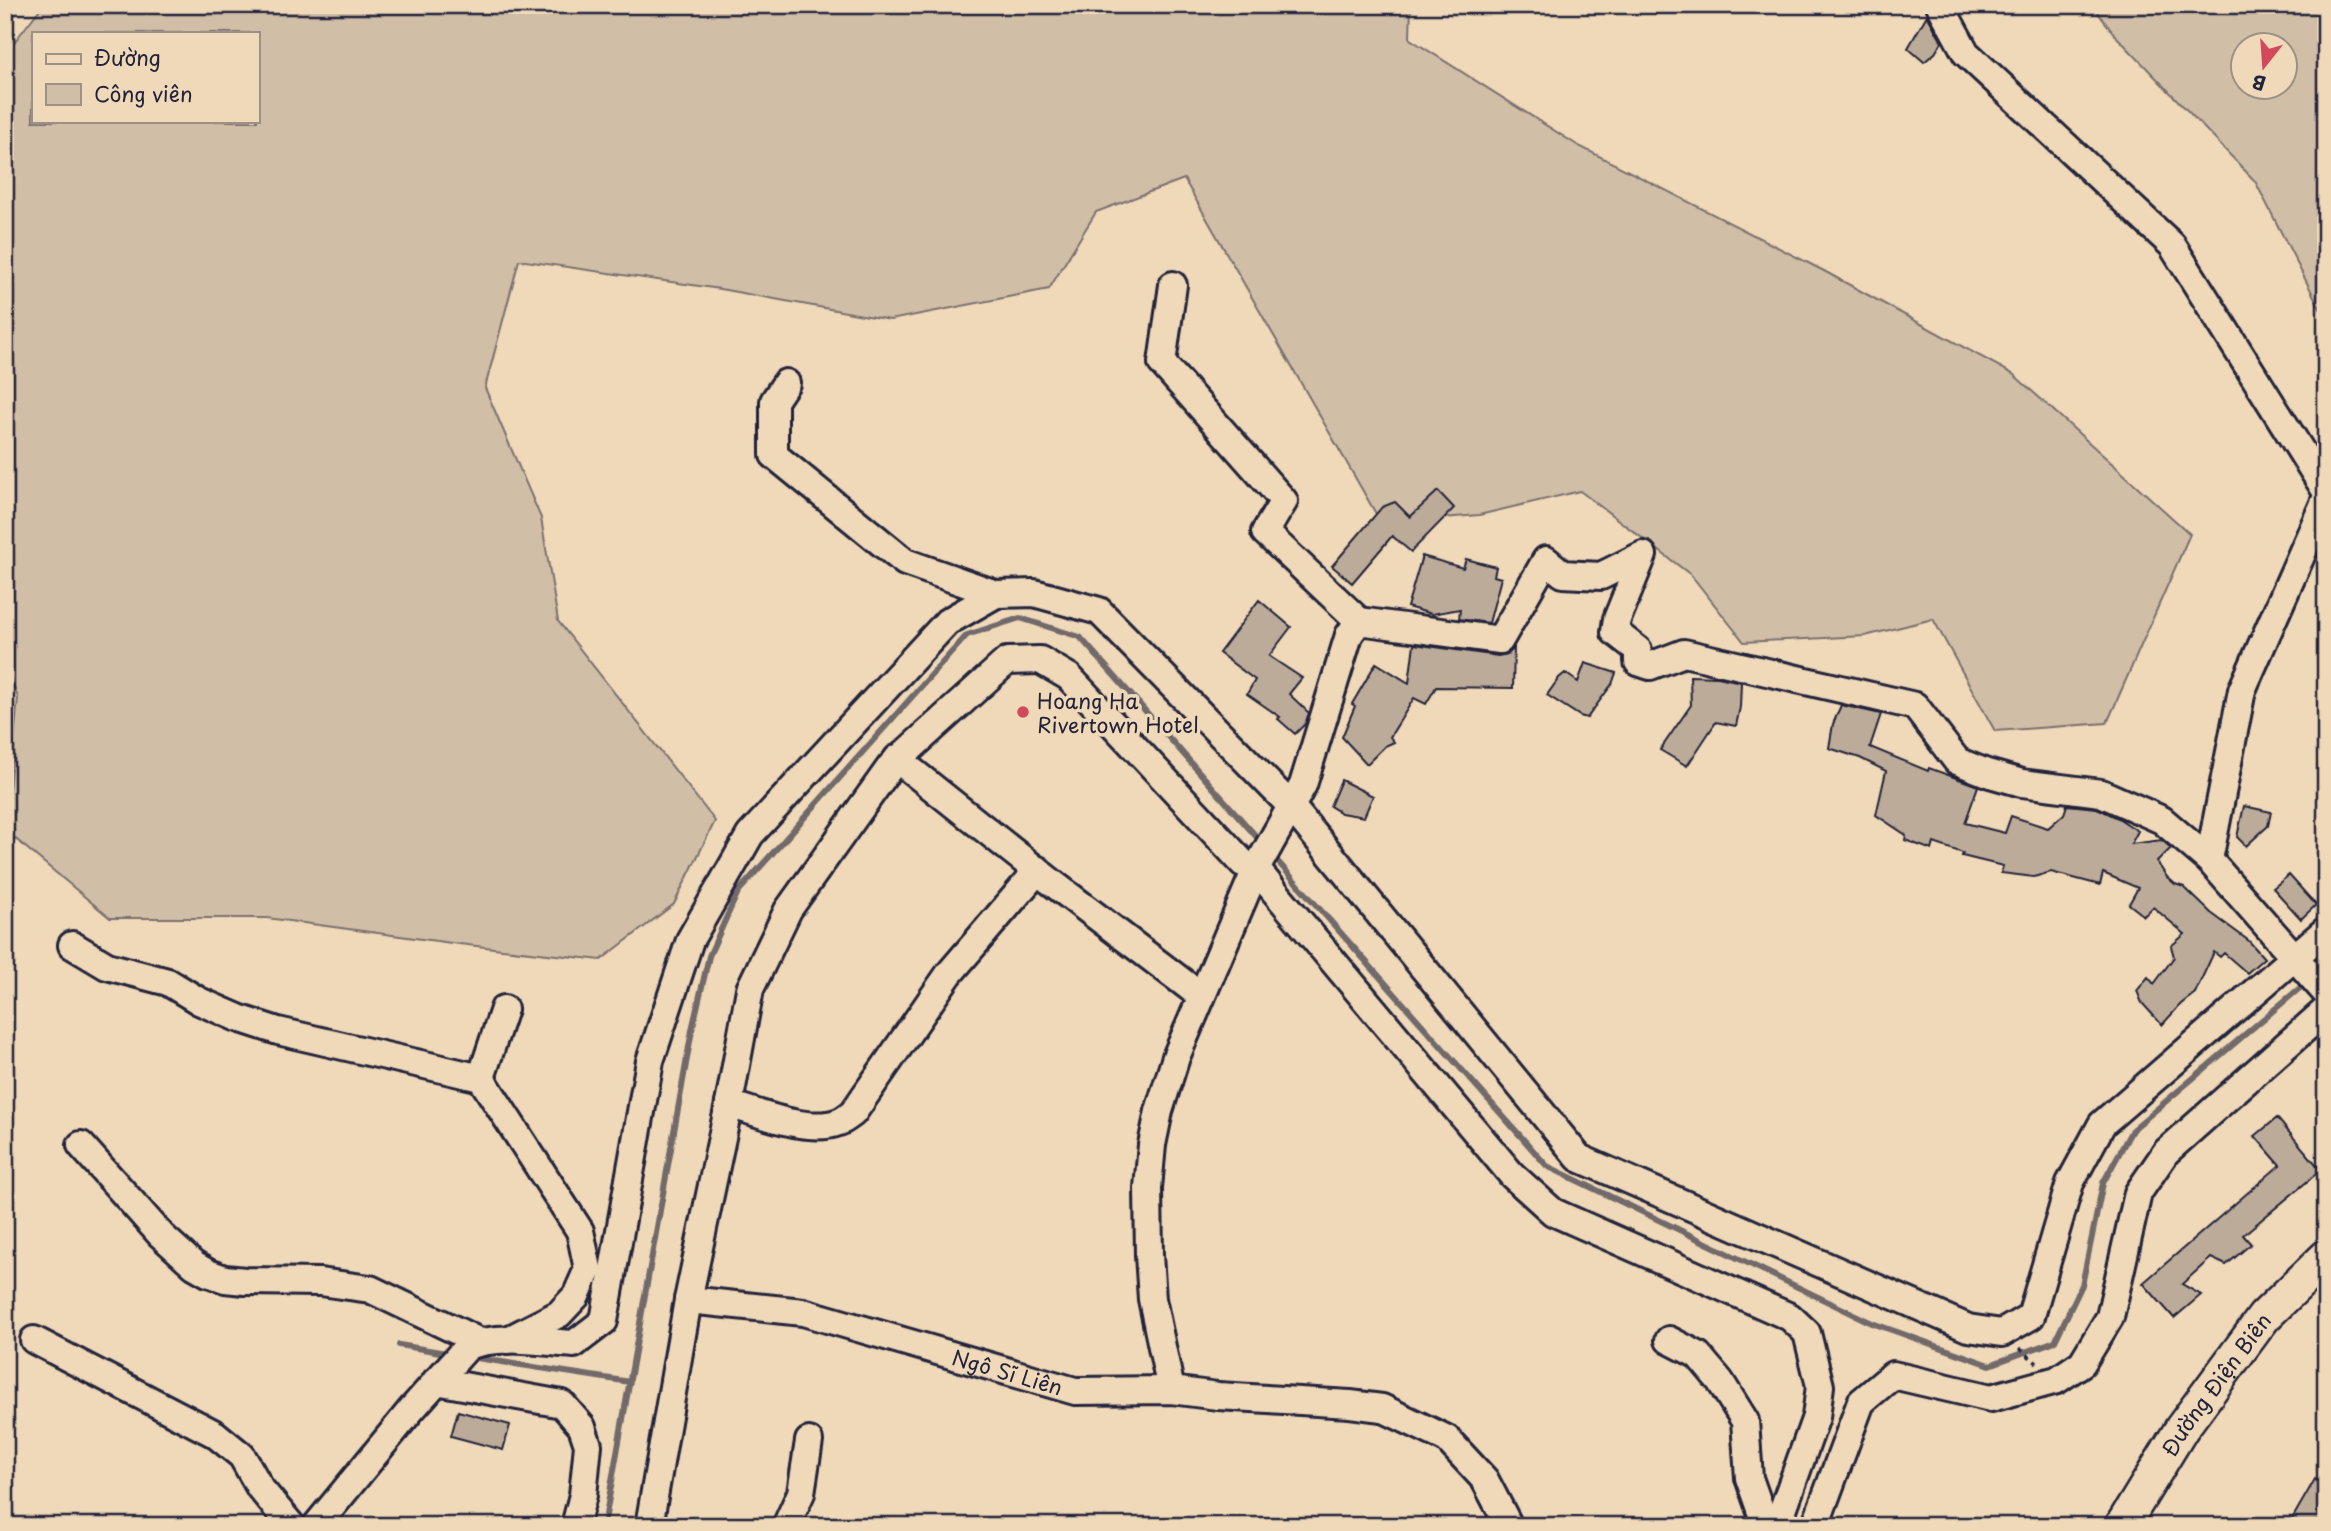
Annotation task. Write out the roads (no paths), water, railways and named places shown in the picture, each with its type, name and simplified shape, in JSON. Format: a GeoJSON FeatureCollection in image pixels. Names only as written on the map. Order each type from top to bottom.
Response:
{"type":"FeatureCollection","features":[{"type":"Feature","properties":{"kind":"main road","name":"Đường Điện Biên"},"geometry":{"type":"LineString","coordinates":[[2122,1526],[2182,1428],[2264,1317],[2326,1257]]}},
{"type":"Feature","properties":{"kind":"street"},"geometry":{"type":"LineString","coordinates":[[1940,5],[1966,53],[2172,245],[2326,491]]}},
{"type":"Feature","properties":{"kind":"street"},"geometry":{"type":"LineString","coordinates":[[1173,285],[1162,363],[1284,501],[1265,532],[1359,621],[1500,640],[1546,560],[1563,574],[1601,576],[1643,555],[1617,619],[1615,632],[1638,649],[1638,662],[1650,666],[1684,653],[1915,706],[1957,761],[1987,773],[2022,782],[2101,793],[2162,820],[2209,860],[2326,993]]}},
{"type":"Feature","properties":{"kind":"street"},"geometry":{"type":"LineString","coordinates":[[786,383],[774,401],[774,455],[905,562],[996,594],[1034,593],[1098,611],[1287,812],[1579,1158],[1968,1328],[2001,1333],[2031,1316],[2070,1183],[2102,1124],[2326,930]]}},
{"type":"Feature","properties":{"kind":"street"},"geometry":{"type":"LineString","coordinates":[[2209,860],[2242,690],[2326,499]]}},
{"type":"Feature","properties":{"kind":"street"},"geometry":{"type":"LineString","coordinates":[[81,1145],[162,1235],[194,1265],[208,1273],[225,1279],[245,1281],[320,1282],[370,1289],[398,1300],[474,1344],[507,1341],[574,1344],[604,1321],[650,1061],[690,940],[750,835],[947,622],[996,594]]}},
{"type":"Feature","properties":{"kind":"street"},"geometry":{"type":"LineString","coordinates":[[1171,1390],[1152,1299],[1148,1188],[1152,1145],[1159,1111],[1176,1057],[1258,866],[1303,785],[1349,635],[1359,621]]}},
{"type":"Feature","properties":{"kind":"street"},"geometry":{"type":"LineString","coordinates":[[649,1526],[688,1300],[750,989],[788,910],[897,759],[1007,661],[1040,660],[1069,677],[1243,863],[1258,866],[1512,1175],[1553,1212],[1790,1317],[1807,1333],[1820,1386],[1816,1417],[1777,1526]]}},
{"type":"Feature","properties":{"kind":"street"},"geometry":{"type":"LineString","coordinates":[[897,759],[1202,996]]}},
{"type":"Feature","properties":{"kind":"street"},"geometry":{"type":"LineString","coordinates":[[729,1104],[798,1124],[839,1122],[853,1113],[949,974],[1038,870]]}},
{"type":"Feature","properties":{"kind":"street"},"geometry":{"type":"LineString","coordinates":[[72,945],[107,966],[168,982],[199,1001],[238,1018],[278,1031],[481,1078],[580,1231],[588,1269],[576,1296],[559,1314],[507,1341]]}},
{"type":"Feature","properties":{"kind":"street"},"geometry":{"type":"LineString","coordinates":[[481,1078],[504,1009]]}},
{"type":"Feature","properties":{"kind":"street"},"geometry":{"type":"LineString","coordinates":[[1815,1526],[1861,1402],[1893,1375],[1990,1398],[2057,1380],[2082,1363],[2110,1317],[2138,1193],[2166,1152],[2326,1010]]}},
{"type":"Feature","properties":{"kind":"street","name":"Ngô Sĩ Liên"},"geometry":{"type":"LineString","coordinates":[[688,1300],[803,1312],[1075,1391],[1171,1390],[1382,1408],[1447,1439],[1485,1480],[1509,1526]]}},
{"type":"Feature","properties":{"kind":"street"},"geometry":{"type":"LineString","coordinates":[[34,1340],[215,1434],[242,1456],[260,1488],[292,1526]]}},
{"type":"Feature","properties":{"kind":"street"},"geometry":{"type":"LineString","coordinates":[[1669,1340],[1698,1355],[1720,1381],[1745,1421],[1749,1478],[1766,1526]]}},
{"type":"Feature","properties":{"kind":"street"},"geometry":{"type":"LineString","coordinates":[[316,1526],[440,1377],[474,1344]]}},
{"type":"Feature","properties":{"kind":"street"},"geometry":{"type":"LineString","coordinates":[[440,1377],[562,1404],[582,1427],[588,1445],[583,1495],[575,1526]]}},
{"type":"Feature","properties":{"kind":"street"},"geometry":{"type":"LineString","coordinates":[[786,1526],[801,1493],[809,1441]]}},
{"type":"Feature","properties":{"kind":"waterway"},"geometry":{"type":"LineString","coordinates":[[604,1526],[692,1030],[709,956],[738,892],[967,635],[1020,618],[1080,637],[1262,843]]}},
{"type":"Feature","properties":{"kind":"waterway"},"geometry":{"type":"LineString","coordinates":[[1271,854],[1547,1166],[1872,1323],[1990,1365],[2055,1341],[2082,1285],[2103,1183],[2132,1130],[2307,982]]}},
{"type":"Feature","properties":{"kind":"waterway"},"geometry":{"type":"LineString","coordinates":[[399,1345],[452,1354]]}},
{"type":"Feature","properties":{"kind":"waterway"},"geometry":{"type":"LineString","coordinates":[[470,1357],[630,1382]]}},
{"type":"Feature","properties":{"kind":"place","name":"Hoang Ha Rivertown Hotel"},"geometry":{"type":"Point","coordinates":[1023,712]}}]}
